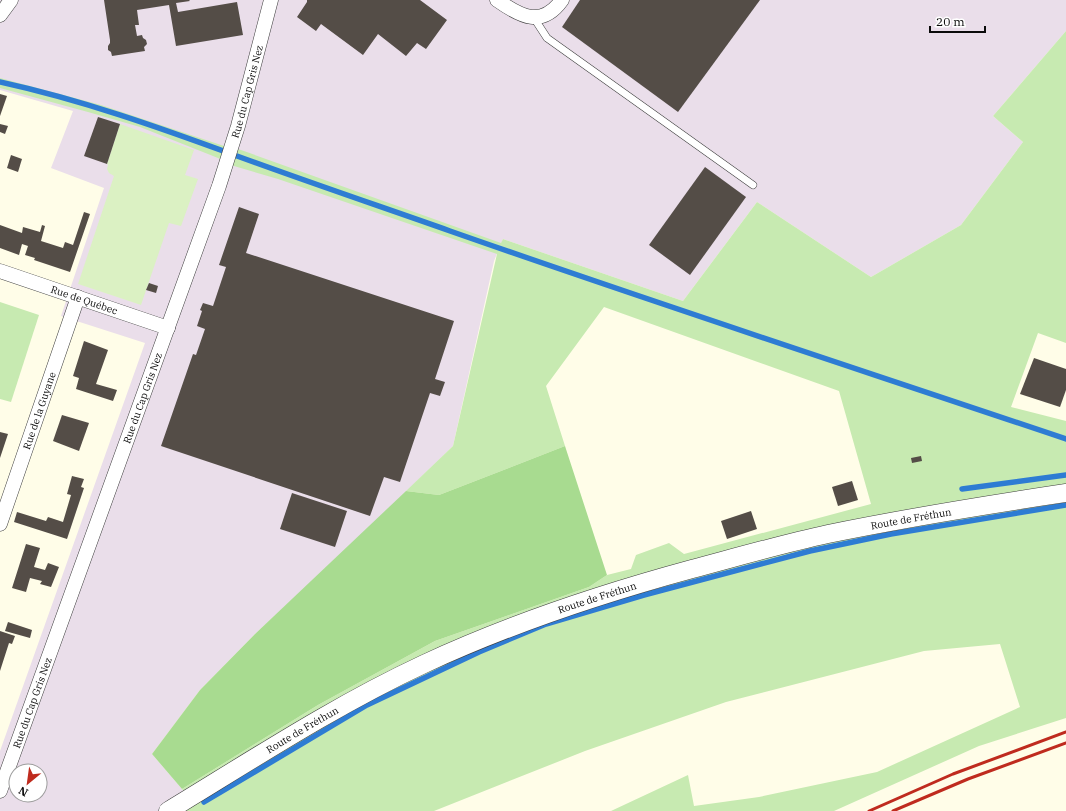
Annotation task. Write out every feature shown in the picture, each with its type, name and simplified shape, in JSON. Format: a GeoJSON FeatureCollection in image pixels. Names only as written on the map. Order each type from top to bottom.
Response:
{"type":"FeatureCollection","features":[{"type":"Feature","properties":{"kind":"street"},"geometry":{"type":"LineString","coordinates":[[0,15],[11,0]]}},
{"type":"Feature","properties":{"kind":"street","name":"Rue du Cap Gris Nez"},"geometry":{"type":"LineString","coordinates":[[0,792],[219,186],[238,126],[272,0]]}},
{"type":"Feature","properties":{"kind":"street"},"geometry":{"type":"LineString","coordinates":[[497,0],[512,11],[534,18],[549,14],[555,10],[562,0]]}},
{"type":"Feature","properties":{"kind":"street","name":"Rue de Québec"},"geometry":{"type":"LineString","coordinates":[[0,271],[168,328]]}},
{"type":"Feature","properties":{"kind":"street","name":"Rue de la Guyane"},"geometry":{"type":"LineString","coordinates":[[0,524],[78,297]]}},
{"type":"Feature","properties":{"kind":"street","name":"Route de Fréthun"},"geometry":{"type":"LineString","coordinates":[[168,811],[302,729],[375,688],[426,663],[490,636],[558,610],[660,578],[795,542],[883,523],[1066,493]]}},
{"type":"Feature","properties":{"kind":"lane"},"geometry":{"type":"LineString","coordinates":[[534,18],[546,38],[753,185]]}},
{"type":"Feature","properties":{"kind":"shaded area"},"geometry":{"type":"Polygon","coordinates":[[[0,0],[1066,0],[1066,31],[993,116],[1023,142],[961,225],[871,277],[757,202],[683,301],[503,239],[494,261],[453,446],[358,538],[255,634],[200,690],[152,754],[195,804],[183,811],[0,811],[0,751],[145,343],[61,316],[104,188],[51,168],[73,111],[0,90],[0,0]]]}},
{"type":"Feature","properties":{"kind":"green space"},"geometry":{"type":"Polygon","coordinates":[[[1066,31],[1066,343],[1038,333],[1011,407],[1066,421],[1066,718],[979,746],[834,811],[611,811],[688,775],[694,806],[759,797],[877,772],[1020,707],[1000,644],[924,651],[726,702],[585,751],[434,811],[183,811],[195,804],[182,789],[318,705],[435,641],[589,587],[607,575],[631,569],[636,555],[669,543],[684,554],[871,504],[839,391],[604,307],[546,386],[565,446],[439,495],[406,491],[453,446],[497,254],[278,179],[234,166],[218,158],[140,127],[0,88],[0,78],[101,105],[221,145],[241,150],[501,243],[503,239],[683,301],[757,202],[871,277],[961,225],[1023,142],[993,116],[1066,31]]]}},
{"type":"Feature","properties":{"kind":"green space"},"geometry":{"type":"Polygon","coordinates":[[[120,124],[194,150],[185,175],[198,179],[181,226],[169,223],[141,305],[78,284],[114,176],[109,173],[107,164],[120,124]]]}},
{"type":"Feature","properties":{"kind":"green space"},"geometry":{"type":"Polygon","coordinates":[[[0,302],[39,315],[11,402],[0,399],[0,302]]]}},
{"type":"Feature","properties":{"kind":"green space"},"geometry":{"type":"Polygon","coordinates":[[[565,446],[607,575],[589,587],[435,641],[318,705],[182,789],[152,754],[200,690],[255,634],[406,491],[439,495],[565,446]]]}},
{"type":"Feature","properties":{"kind":"building"},"geometry":{"type":"Polygon","coordinates":[[[104,0],[190,1],[176,3],[178,12],[237,2],[243,35],[176,46],[169,5],[137,10],[139,25],[135,25],[137,36],[142,35],[146,40],[147,44],[144,47],[145,51],[112,56],[111,52],[108,50],[110,40],[104,0]]]}},
{"type":"Feature","properties":{"kind":"building"},"geometry":{"type":"Polygon","coordinates":[[[307,0],[420,0],[447,20],[426,49],[417,43],[406,56],[378,34],[363,55],[321,24],[316,31],[297,17],[307,0]]]}},
{"type":"Feature","properties":{"kind":"building"},"geometry":{"type":"Polygon","coordinates":[[[580,0],[760,0],[678,112],[562,27],[580,0]]]}},
{"type":"Feature","properties":{"kind":"building"},"geometry":{"type":"Polygon","coordinates":[[[0,94],[7,96],[0,116],[0,94]]]}},
{"type":"Feature","properties":{"kind":"building"},"geometry":{"type":"Polygon","coordinates":[[[98,117],[120,124],[107,164],[84,156],[98,117]]]}},
{"type":"Feature","properties":{"kind":"building"},"geometry":{"type":"Polygon","coordinates":[[[0,124],[8,126],[5,134],[0,132],[0,124]]]}},
{"type":"Feature","properties":{"kind":"building"},"geometry":{"type":"Polygon","coordinates":[[[11,155],[22,159],[18,172],[7,168],[11,155]]]}},
{"type":"Feature","properties":{"kind":"building"},"geometry":{"type":"Polygon","coordinates":[[[705,167],[746,197],[690,275],[649,245],[705,167]]]}},
{"type":"Feature","properties":{"kind":"building"},"geometry":{"type":"Polygon","coordinates":[[[239,207],[259,214],[246,253],[454,321],[435,379],[445,382],[440,396],[430,393],[400,482],[384,477],[370,516],[161,446],[193,354],[196,355],[205,329],[197,326],[202,311],[200,310],[203,303],[213,306],[226,267],[219,265],[239,207]]]}},
{"type":"Feature","properties":{"kind":"building"},"geometry":{"type":"Polygon","coordinates":[[[84,212],[90,214],[70,272],[34,260],[35,258],[25,255],[28,246],[22,244],[19,255],[0,248],[0,225],[22,233],[23,227],[40,232],[42,225],[45,226],[41,241],[63,248],[65,242],[73,245],[84,212]]]}},
{"type":"Feature","properties":{"kind":"building"},"geometry":{"type":"Polygon","coordinates":[[[149,283],[158,286],[156,293],[146,290],[149,283]]]}},
{"type":"Feature","properties":{"kind":"building"},"geometry":{"type":"Polygon","coordinates":[[[84,341],[108,350],[96,384],[117,390],[113,401],[76,389],[79,378],[73,376],[84,341]]]}},
{"type":"Feature","properties":{"kind":"building"},"geometry":{"type":"Polygon","coordinates":[[[1034,358],[1066,369],[1066,390],[1060,407],[1020,394],[1034,358]]]}},
{"type":"Feature","properties":{"kind":"building"},"geometry":{"type":"Polygon","coordinates":[[[62,415],[89,423],[79,451],[53,441],[62,415]]]}},
{"type":"Feature","properties":{"kind":"building"},"geometry":{"type":"Polygon","coordinates":[[[0,432],[8,434],[0,458],[0,432]]]}},
{"type":"Feature","properties":{"kind":"building"},"geometry":{"type":"Polygon","coordinates":[[[921,456],[922,461],[912,463],[911,458],[921,456]]]}},
{"type":"Feature","properties":{"kind":"building"},"geometry":{"type":"Polygon","coordinates":[[[72,476],[84,479],[81,487],[84,488],[67,539],[14,522],[17,512],[46,521],[48,517],[63,522],[71,495],[67,494],[72,476]]]}},
{"type":"Feature","properties":{"kind":"building"},"geometry":{"type":"Polygon","coordinates":[[[852,481],[858,500],[838,506],[832,487],[852,481]]]}},
{"type":"Feature","properties":{"kind":"building"},"geometry":{"type":"Polygon","coordinates":[[[292,493],[347,511],[335,547],[280,529],[292,493]]]}},
{"type":"Feature","properties":{"kind":"building"},"geometry":{"type":"Polygon","coordinates":[[[751,511],[757,529],[727,539],[721,521],[751,511]]]}},
{"type":"Feature","properties":{"kind":"building"},"geometry":{"type":"Polygon","coordinates":[[[26,544],[40,548],[34,567],[45,570],[48,563],[59,567],[51,587],[40,584],[42,581],[30,578],[26,592],[12,588],[26,544]]]}},
{"type":"Feature","properties":{"kind":"building"},"geometry":{"type":"Polygon","coordinates":[[[8,622],[32,630],[30,638],[5,631],[8,622]]]}},
{"type":"Feature","properties":{"kind":"building"},"geometry":{"type":"Polygon","coordinates":[[[0,631],[15,636],[12,644],[9,643],[0,671],[0,631]]]}},
{"type":"Feature","properties":{"kind":"waterway"},"geometry":{"type":"LineString","coordinates":[[0,82],[61,97],[149,125],[527,258],[1066,439]]}},
{"type":"Feature","properties":{"kind":"waterway"},"geometry":{"type":"LineString","coordinates":[[962,489],[1066,475]]}},
{"type":"Feature","properties":{"kind":"waterway"},"geometry":{"type":"LineString","coordinates":[[204,802],[367,705],[479,652],[546,624],[644,595],[810,551],[891,534],[1066,505]]}},
{"type":"Feature","properties":{"kind":"railway"},"geometry":{"type":"LineString","coordinates":[[869,811],[953,774],[1066,732]]}},
{"type":"Feature","properties":{"kind":"railway"},"geometry":{"type":"LineString","coordinates":[[893,811],[968,779],[1066,743]]}}]}
